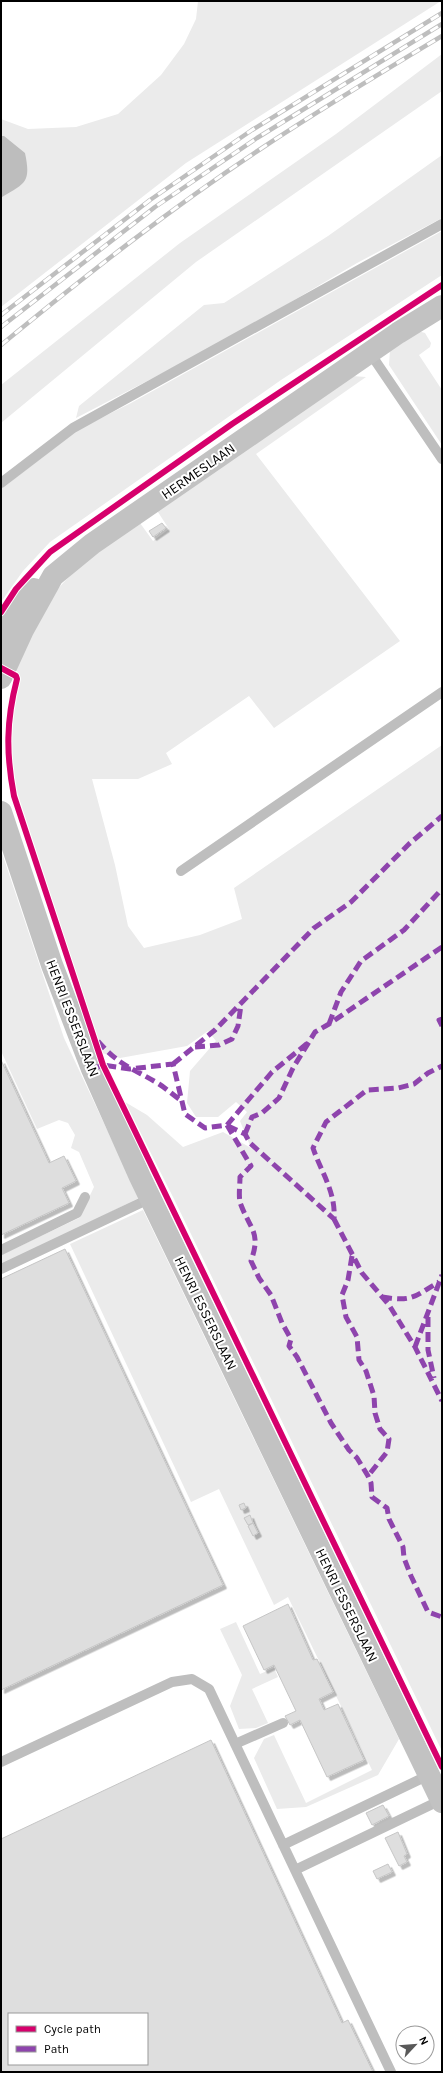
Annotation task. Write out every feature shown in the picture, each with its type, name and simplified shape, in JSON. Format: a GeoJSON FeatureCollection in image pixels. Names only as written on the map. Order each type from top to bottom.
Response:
{"type":"FeatureCollection","features":[{"type":"Feature","properties":{"kind":"street","name":"HERMESLAAN"},"geometry":{"type":"LineString","coordinates":[[1,678],[22,630],[53,576],[92,544],[370,353],[442,306]]}},
{"type":"Feature","properties":{"kind":"street"},"geometry":{"type":"LineString","coordinates":[[1,638],[13,614],[32,590],[53,576]]}},
{"type":"Feature","properties":{"kind":"street","name":"HENRI ESSERSLAAN"},"geometry":{"type":"LineString","coordinates":[[1,812],[52,965],[86,1054],[151,1198],[441,1801]]}},
{"type":"Feature","properties":{"kind":"lane"},"geometry":{"type":"LineString","coordinates":[[1,483],[73,428],[442,224]]}},
{"type":"Feature","properties":{"kind":"lane"},"geometry":{"type":"LineString","coordinates":[[370,353],[442,459]]}},
{"type":"Feature","properties":{"kind":"lane"},"geometry":{"type":"LineString","coordinates":[[181,871],[442,692]]}},
{"type":"Feature","properties":{"kind":"lane"},"geometry":{"type":"LineString","coordinates":[[1,1250],[77,1213],[85,1197]]}},
{"type":"Feature","properties":{"kind":"lane"},"geometry":{"type":"LineString","coordinates":[[1,1269],[151,1198]]}},
{"type":"Feature","properties":{"kind":"lane"},"geometry":{"type":"LineString","coordinates":[[1,1762],[172,1682],[192,1679],[209,1689],[391,2072]]}},
{"type":"Feature","properties":{"kind":"lane"},"geometry":{"type":"LineString","coordinates":[[235,1744],[283,1722]]}},
{"type":"Feature","properties":{"kind":"lane"},"geometry":{"type":"LineString","coordinates":[[283,1845],[429,1775]]}},
{"type":"Feature","properties":{"kind":"lane"},"geometry":{"type":"LineString","coordinates":[[295,1870],[441,1801]]}},
{"type":"Feature","properties":{"kind":"shaded area"},"geometry":{"type":"Polygon","coordinates":[[[198,1],[441,1],[186,163],[1,307],[1,119],[28,129],[76,127],[118,114],[161,75],[184,44],[196,19],[198,1]]]}},
{"type":"Feature","properties":{"kind":"shaded area"},"geometry":{"type":"Polygon","coordinates":[[[442,54],[442,91],[196,262],[1,423],[1,385],[180,243],[336,134],[442,54]]]}},
{"type":"Feature","properties":{"kind":"shaded area"},"geometry":{"type":"Polygon","coordinates":[[[1,136],[4,136],[25,153],[27,163],[27,176],[25,181],[2,197],[1,136]]]}},
{"type":"Feature","properties":{"kind":"shaded area"},"geometry":{"type":"Polygon","coordinates":[[[442,155],[442,218],[357,263],[228,339],[76,418],[79,406],[204,305],[224,303],[328,236],[442,155]]]}},
{"type":"Feature","properties":{"kind":"shaded area"},"geometry":{"type":"Polygon","coordinates":[[[442,231],[442,275],[281,380],[50,542],[23,571],[1,602],[1,489],[79,429],[131,403],[442,231]]]}},
{"type":"Feature","properties":{"kind":"shaded area"},"geometry":{"type":"Polygon","coordinates":[[[418,331],[425,333],[431,343],[430,347],[419,355],[442,390],[442,445],[389,365],[390,350],[418,331]]]}},
{"type":"Feature","properties":{"kind":"shaded area"},"geometry":{"type":"Polygon","coordinates":[[[352,376],[366,377],[256,454],[400,641],[274,728],[249,696],[166,753],[172,764],[138,779],[92,779],[115,865],[128,926],[144,948],[200,935],[242,919],[234,888],[442,745],[442,1751],[173,1197],[125,1102],[147,1115],[183,1147],[223,1132],[251,1148],[240,1121],[247,1112],[236,1102],[218,1117],[196,1117],[187,1103],[190,1071],[216,1041],[208,1031],[187,1046],[120,1058],[102,1053],[16,789],[11,761],[11,724],[19,676],[17,671],[11,669],[37,618],[45,605],[64,582],[89,559],[140,523],[153,541],[169,529],[156,509],[352,376]]]}},
{"type":"Feature","properties":{"kind":"shaded area"},"geometry":{"type":"Polygon","coordinates":[[[1,850],[64,1038],[139,1198],[1,1266],[1,1255],[79,1218],[94,1187],[79,1152],[71,1148],[75,1135],[68,1123],[59,1120],[37,1129],[1,1051],[1,850]]]}},
{"type":"Feature","properties":{"kind":"shaded area"},"geometry":{"type":"Polygon","coordinates":[[[143,1210],[399,1739],[378,1775],[306,1807],[277,1809],[254,1758],[264,1739],[274,1735],[306,1803],[372,1770],[288,1597],[274,1605],[219,1489],[191,1502],[70,1244],[143,1210]]]}},
{"type":"Feature","properties":{"kind":"shaded area"},"geometry":{"type":"Polygon","coordinates":[[[236,1622],[260,1674],[274,1668],[278,1677],[252,1689],[268,1723],[256,1728],[239,1729],[230,1706],[242,1675],[220,1629],[236,1622]]]}},
{"type":"Feature","properties":{"kind":"building"},"geometry":{"type":"Polygon","coordinates":[[[162,523],[166,528],[153,537],[149,531],[162,523]]]}},
{"type":"Feature","properties":{"kind":"building"},"geometry":{"type":"Polygon","coordinates":[[[1,1060],[49,1163],[64,1156],[76,1181],[62,1188],[69,1203],[1,1235],[1,1060]]]}},
{"type":"Feature","properties":{"kind":"building"},"geometry":{"type":"Polygon","coordinates":[[[65,1249],[223,1585],[1,1690],[1,1279],[65,1249]]]}},
{"type":"Feature","properties":{"kind":"building"},"geometry":{"type":"Polygon","coordinates":[[[244,1503],[246,1508],[241,1510],[239,1505],[244,1503]]]}},
{"type":"Feature","properties":{"kind":"building"},"geometry":{"type":"Polygon","coordinates":[[[250,1515],[253,1523],[248,1525],[244,1518],[250,1515]]]}},
{"type":"Feature","properties":{"kind":"building"},"geometry":{"type":"Polygon","coordinates":[[[253,1523],[258,1533],[253,1536],[248,1526],[253,1523]]]}},
{"type":"Feature","properties":{"kind":"building"},"geometry":{"type":"Polygon","coordinates":[[[288,1604],[313,1660],[317,1659],[333,1692],[319,1699],[324,1710],[338,1704],[364,1760],[327,1777],[300,1720],[290,1725],[285,1716],[296,1711],[274,1665],[264,1670],[243,1626],[288,1604]]]}},
{"type":"Feature","properties":{"kind":"building"},"geometry":{"type":"Polygon","coordinates":[[[211,1740],[342,2023],[348,2020],[373,2072],[1,2072],[1,1839],[211,1740]]]}},
{"type":"Feature","properties":{"kind":"building"},"geometry":{"type":"Polygon","coordinates":[[[383,1805],[389,1816],[372,1825],[366,1813],[383,1805]]]}},
{"type":"Feature","properties":{"kind":"building"},"geometry":{"type":"Polygon","coordinates":[[[398,1832],[407,1854],[404,1856],[407,1862],[399,1866],[385,1838],[398,1832]]]}},
{"type":"Feature","properties":{"kind":"building"},"geometry":{"type":"Polygon","coordinates":[[[388,1864],[392,1872],[377,1879],[373,1871],[388,1864]]]}},
{"type":"Feature","properties":{"kind":"railway"},"geometry":{"type":"LineString","coordinates":[[1,315],[150,200],[252,130],[442,13]]}},
{"type":"Feature","properties":{"kind":"railway"},"geometry":{"type":"LineString","coordinates":[[1,327],[155,207],[257,138],[442,24]]}},
{"type":"Feature","properties":{"kind":"railway"},"geometry":{"type":"LineString","coordinates":[[1,345],[129,243],[195,194],[284,133],[442,36]]}},
{"type":"Feature","properties":{"kind":"marked path"},"geometry":{"type":"LineString","coordinates":[[173,1064],[215,1030],[314,928],[351,902],[409,844],[442,816]]}},
{"type":"Feature","properties":{"kind":"marked path"},"geometry":{"type":"LineString","coordinates":[[329,1024],[341,992],[361,961],[404,930],[442,889]]}},
{"type":"Feature","properties":{"kind":"marked path"},"geometry":{"type":"LineString","coordinates":[[245,1134],[252,1117],[262,1113],[279,1098],[293,1068],[315,1032],[442,947]]}},
{"type":"Feature","properties":{"kind":"marked path"},"geometry":{"type":"LineString","coordinates":[[195,1047],[219,1045],[232,1039],[238,1026],[241,1005]]}},
{"type":"Feature","properties":{"kind":"marked path"},"geometry":{"type":"LineString","coordinates":[[442,1019],[439,1020],[442,1026]]}},
{"type":"Feature","properties":{"kind":"marked path"},"geometry":{"type":"LineString","coordinates":[[98,1041],[113,1056],[127,1066],[159,1084],[182,1101]]}},
{"type":"Feature","properties":{"kind":"marked path"},"geometry":{"type":"LineString","coordinates":[[92,1069],[103,1065],[130,1069],[173,1064],[185,1114],[205,1128],[227,1125],[272,1072],[309,1042]]}},
{"type":"Feature","properties":{"kind":"marked path"},"geometry":{"type":"LineString","coordinates":[[228,1126],[245,1134],[250,1143],[334,1219],[333,1200],[313,1148],[326,1122],[367,1090],[398,1088],[414,1084],[428,1073],[442,1066]]}},
{"type":"Feature","properties":{"kind":"marked path"},"geometry":{"type":"LineString","coordinates":[[227,1125],[251,1166],[240,1177],[239,1195],[241,1205],[255,1237],[254,1251],[251,1261],[259,1278],[271,1295],[282,1323],[291,1339],[289,1346],[297,1357],[331,1423],[349,1450],[357,1458],[368,1476],[371,1483],[372,1497],[387,1508],[389,1519],[403,1547],[404,1558],[411,1576],[428,1612],[442,1617]]}},
{"type":"Feature","properties":{"kind":"marked path"},"geometry":{"type":"LineString","coordinates":[[334,1219],[362,1273],[389,1305],[415,1347],[442,1401]]}},
{"type":"Feature","properties":{"kind":"marked path"},"geometry":{"type":"LineString","coordinates":[[352,1256],[348,1280],[342,1295],[346,1317],[357,1337],[359,1360],[366,1371],[374,1396],[375,1413],[380,1429],[389,1439],[387,1452],[368,1476]]}},
{"type":"Feature","properties":{"kind":"marked path"},"geometry":{"type":"LineString","coordinates":[[415,1347],[442,1275]]}},
{"type":"Feature","properties":{"kind":"marked path"},"geometry":{"type":"LineString","coordinates":[[382,1297],[400,1299],[412,1297],[439,1282]]}},
{"type":"Feature","properties":{"kind":"marked path"},"geometry":{"type":"LineString","coordinates":[[428,1317],[428,1350],[434,1378]]}},
{"type":"Feature","properties":{"kind":"cycle path"},"geometry":{"type":"LineString","coordinates":[[1,612],[16,589],[50,552],[232,424],[442,285]]}},
{"type":"Feature","properties":{"kind":"cycle path"},"geometry":{"type":"LineString","coordinates":[[1,668],[16,676],[17,679],[13,694],[8,738],[11,781],[14,796],[103,1065],[442,1767]]}}]}
